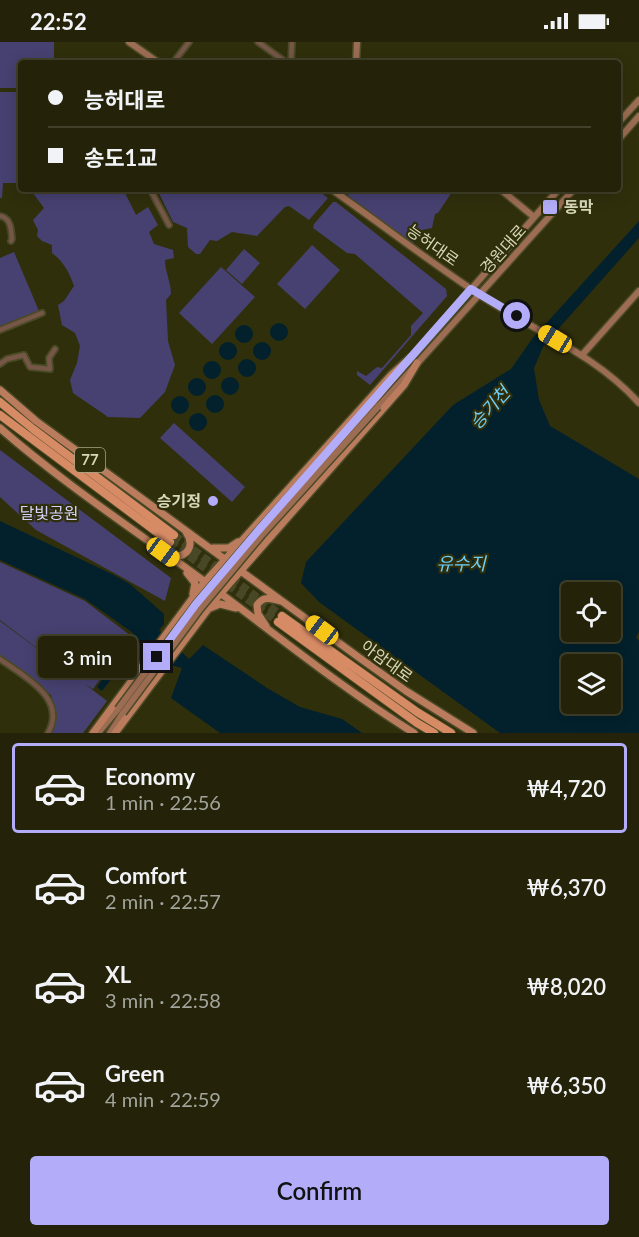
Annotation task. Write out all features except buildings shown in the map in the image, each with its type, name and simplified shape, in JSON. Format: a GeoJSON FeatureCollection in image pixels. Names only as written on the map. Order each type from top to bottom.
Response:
{"type":"FeatureCollection","features":[{"type":"Feature","properties":{"kind":"highway"},"geometry":{"type":"LineString","coordinates":[[0,402],[172,538],[0,415]]}},
{"type":"Feature","properties":{"kind":"highway","name":"아암대로"},"geometry":{"type":"LineString","coordinates":[[434,733],[417,723],[280,619],[417,712],[452,733]]}},
{"type":"Feature","properties":{"kind":"main road"},"geometry":{"type":"LineString","coordinates":[[129,42],[155,60]]}},
{"type":"Feature","properties":{"kind":"main road"},"geometry":{"type":"LineString","coordinates":[[356,60],[357,42]]}},
{"type":"Feature","properties":{"kind":"main road"},"geometry":{"type":"LineString","coordinates":[[621,120],[639,100]]}},
{"type":"Feature","properties":{"kind":"main road"},"geometry":{"type":"LineString","coordinates":[[621,137],[639,116]]}},
{"type":"Feature","properties":{"kind":"main road","name":"능허대로"},"geometry":{"type":"LineString","coordinates":[[335,192],[480,295],[582,355],[622,385],[639,403]]}},
{"type":"Feature","properties":{"kind":"main road"},"geometry":{"type":"LineString","coordinates":[[504,192],[534,217]]}},
{"type":"Feature","properties":{"kind":"main road","name":"경원대로"},"geometry":{"type":"LineString","coordinates":[[375,405],[410,358],[556,192]]}},
{"type":"Feature","properties":{"kind":"main road","name":"경원대로"},"geometry":{"type":"LineString","coordinates":[[375,405],[480,295],[571,192]]}},
{"type":"Feature","properties":{"kind":"main road"},"geometry":{"type":"LineString","coordinates":[[502,253],[502,262],[511,260]]}},
{"type":"Feature","properties":{"kind":"main road"},"geometry":{"type":"LineString","coordinates":[[582,355],[639,291]]}},
{"type":"Feature","properties":{"kind":"main road"},"geometry":{"type":"LineString","coordinates":[[188,604],[391,375],[410,358]]}},
{"type":"Feature","properties":{"kind":"main road"},"geometry":{"type":"LineString","coordinates":[[98,733],[120,711],[404,385],[417,363]]}},
{"type":"Feature","properties":{"kind":"main road","name":"아암대로"},"geometry":{"type":"LineString","coordinates":[[0,390],[36,421],[406,691],[473,733]]}},
{"type":"Feature","properties":{"kind":"main road"},"geometry":{"type":"LineString","coordinates":[[93,733],[120,711],[196,604],[257,532],[375,405]]}},
{"type":"Feature","properties":{"kind":"main road","name":"77"},"geometry":{"type":"LineString","coordinates":[[0,428],[89,498],[206,582],[270,632],[352,692],[414,733]]}},
{"type":"Feature","properties":{"kind":"main road"},"geometry":{"type":"LineString","coordinates":[[163,552],[179,556],[189,550],[191,545],[189,537],[182,527]]}},
{"type":"Feature","properties":{"kind":"main road"},"geometry":{"type":"LineString","coordinates":[[211,548],[229,548],[246,538]]}},
{"type":"Feature","properties":{"kind":"main road"},"geometry":{"type":"LineString","coordinates":[[256,554],[252,569],[267,589]]}},
{"type":"Feature","properties":{"kind":"main road"},"geometry":{"type":"LineString","coordinates":[[110,733],[120,711],[193,596],[195,583],[193,578],[173,560]]}},
{"type":"Feature","properties":{"kind":"main road"},"geometry":{"type":"LineString","coordinates":[[270,632],[258,614],[257,604],[266,598],[284,602]]}},
{"type":"Feature","properties":{"kind":"main road"},"geometry":{"type":"LineString","coordinates":[[210,608],[220,604],[243,610]]}},
{"type":"Feature","properties":{"kind":"main road"},"geometry":{"type":"LineString","coordinates":[[115,733],[120,711]]}},
{"type":"Feature","properties":{"kind":"street"},"geometry":{"type":"LineString","coordinates":[[175,60],[189,42]]}},
{"type":"Feature","properties":{"kind":"street"},"geometry":{"type":"LineString","coordinates":[[258,42],[285,60]]}},
{"type":"Feature","properties":{"kind":"street"},"geometry":{"type":"LineString","coordinates":[[289,60],[292,42]]}},
{"type":"Feature","properties":{"kind":"street"},"geometry":{"type":"LineString","coordinates":[[152,192],[170,225]]}},
{"type":"Feature","properties":{"kind":"street"},"geometry":{"type":"LineString","coordinates":[[0,216],[9,221],[11,241]]}},
{"type":"Feature","properties":{"kind":"street"},"geometry":{"type":"LineString","coordinates":[[0,330],[42,313]]}},
{"type":"Feature","properties":{"kind":"street"},"geometry":{"type":"LineString","coordinates":[[0,364],[7,359],[24,355],[30,367],[50,369],[49,358],[55,349]]}},
{"type":"Feature","properties":{"kind":"street"},"geometry":{"type":"LineString","coordinates":[[0,659],[46,695],[53,718],[48,733]]}},
{"type":"Feature","properties":{"kind":"green space"},"geometry":{"type":"Polygon","coordinates":[[[0,42],[54,42],[54,60],[18,60],[18,88],[0,88],[0,42]]]}},
{"type":"Feature","properties":{"kind":"green space"},"geometry":{"type":"Polygon","coordinates":[[[0,92],[18,92],[18,183],[3,183],[2,198],[0,198],[0,92]]]}},
{"type":"Feature","properties":{"kind":"green space"},"geometry":{"type":"Polygon","coordinates":[[[32,192],[124,192],[136,215],[148,207],[158,225],[149,232],[154,244],[173,250],[174,258],[165,260],[171,294],[166,300],[168,341],[175,365],[165,392],[140,418],[108,417],[73,393],[70,380],[77,363],[80,346],[75,333],[62,325],[58,305],[64,301],[74,286],[66,268],[52,253],[52,245],[37,236],[38,230],[33,220],[44,208],[32,192]]]}},
{"type":"Feature","properties":{"kind":"green space"},"geometry":{"type":"Polygon","coordinates":[[[158,192],[320,192],[328,198],[309,220],[289,206],[285,207],[257,236],[232,232],[217,241],[210,240],[200,254],[196,254],[188,247],[187,228],[173,222],[158,192]]]}},
{"type":"Feature","properties":{"kind":"green space"},"geometry":{"type":"Polygon","coordinates":[[[350,192],[452,192],[435,214],[432,228],[422,230],[411,246],[345,199],[350,192]]]}},
{"type":"Feature","properties":{"kind":"green space"},"geometry":{"type":"Polygon","coordinates":[[[333,202],[336,202],[446,289],[447,296],[370,385],[357,375],[357,371],[366,376],[377,367],[382,368],[411,335],[411,326],[423,313],[355,254],[347,253],[313,228],[333,202]]]}},
{"type":"Feature","properties":{"kind":"green space"},"geometry":{"type":"Polygon","coordinates":[[[312,245],[340,270],[305,309],[277,284],[312,245]]]}},
{"type":"Feature","properties":{"kind":"green space"},"geometry":{"type":"Polygon","coordinates":[[[244,249],[260,263],[242,284],[226,270],[244,249]]]}},
{"type":"Feature","properties":{"kind":"green space"},"geometry":{"type":"Polygon","coordinates":[[[14,252],[39,311],[0,327],[0,258],[14,252]]]}},
{"type":"Feature","properties":{"kind":"green space"},"geometry":{"type":"Polygon","coordinates":[[[221,267],[255,297],[212,344],[179,313],[221,267]]]}},
{"type":"Feature","properties":{"kind":"green space"},"geometry":{"type":"Polygon","coordinates":[[[174,423],[245,487],[232,502],[160,438],[174,423]]]}},
{"type":"Feature","properties":{"kind":"green space","name":"달빛공원"},"geometry":{"type":"Polygon","coordinates":[[[0,450],[171,578],[165,601],[36,530],[0,497],[0,450]]]}},
{"type":"Feature","properties":{"kind":"green space"},"geometry":{"type":"Polygon","coordinates":[[[0,562],[85,601],[131,636],[93,689],[85,684],[107,701],[83,733],[52,733],[57,715],[51,695],[0,656],[0,621],[74,676],[0,620],[0,562]]]}},
{"type":"Feature","properties":{"kind":"water","name":"유수지"},"geometry":{"type":"Polygon","coordinates":[[[639,221],[639,238],[544,345],[534,368],[539,400],[550,426],[639,479],[639,632],[636,637],[639,641],[639,733],[500,733],[319,602],[301,583],[306,562],[453,405],[511,369],[532,339],[639,221]]]}},
{"type":"Feature","properties":{"kind":"water"},"geometry":{"type":"Polygon","coordinates":[[[279,323],[285,326],[288,332],[285,338],[279,341],[273,338],[270,332],[273,326],[279,323]]]}},
{"type":"Feature","properties":{"kind":"water"},"geometry":{"type":"Polygon","coordinates":[[[244,325],[250,328],[253,334],[250,340],[244,343],[238,340],[235,334],[238,328],[244,325]]]}},
{"type":"Feature","properties":{"kind":"water"},"geometry":{"type":"Polygon","coordinates":[[[228,342],[234,345],[237,351],[234,357],[228,360],[222,357],[219,351],[222,345],[228,342]]]}},
{"type":"Feature","properties":{"kind":"water"},"geometry":{"type":"Polygon","coordinates":[[[262,342],[268,345],[271,351],[268,357],[262,360],[256,357],[253,351],[256,345],[262,342]]]}},
{"type":"Feature","properties":{"kind":"water"},"geometry":{"type":"Polygon","coordinates":[[[247,359],[253,362],[256,368],[253,374],[247,377],[241,374],[238,368],[241,362],[247,359]]]}},
{"type":"Feature","properties":{"kind":"water"},"geometry":{"type":"Polygon","coordinates":[[[212,361],[218,364],[221,370],[218,376],[212,379],[206,376],[203,370],[206,364],[212,361]]]}},
{"type":"Feature","properties":{"kind":"water"},"geometry":{"type":"Polygon","coordinates":[[[230,377],[236,380],[239,386],[236,392],[230,395],[224,392],[221,386],[224,380],[230,377]]]}},
{"type":"Feature","properties":{"kind":"water"},"geometry":{"type":"Polygon","coordinates":[[[197,378],[203,381],[206,387],[203,393],[197,396],[191,393],[188,387],[191,381],[197,378]]]}},
{"type":"Feature","properties":{"kind":"water"},"geometry":{"type":"Polygon","coordinates":[[[215,395],[221,398],[224,404],[221,410],[215,413],[209,410],[206,404],[209,398],[215,395]]]}},
{"type":"Feature","properties":{"kind":"water"},"geometry":{"type":"Polygon","coordinates":[[[180,396],[186,399],[189,405],[186,411],[180,414],[174,411],[171,405],[174,399],[180,396]]]}},
{"type":"Feature","properties":{"kind":"water"},"geometry":{"type":"Polygon","coordinates":[[[198,413],[204,416],[207,422],[204,428],[198,431],[192,428],[189,422],[192,416],[198,413]]]}},
{"type":"Feature","properties":{"kind":"water"},"geometry":{"type":"Polygon","coordinates":[[[0,521],[130,584],[164,614],[164,624],[159,630],[189,659],[203,645],[300,707],[342,719],[362,733],[220,733],[171,698],[182,668],[171,665],[141,641],[102,691],[97,687],[133,633],[85,599],[0,560],[0,521]]]}},
{"type":"Feature","properties":{"kind":"tunnel"},"geometry":{"type":"LineString","coordinates":[[174,535],[282,616]]}},
{"type":"Feature","properties":{"kind":"tunnel"},"geometry":{"type":"LineString","coordinates":[[170,542],[278,622]]}},
{"type":"Feature","properties":{"kind":"place","name":"동막"},"geometry":{"type":"Point","coordinates":[550,207]}},
{"type":"Feature","properties":{"kind":"place","name":"승기정"},"geometry":{"type":"Point","coordinates":[213,501]}},
{"type":"Feature","properties":{"kind":"route"},"geometry":{"type":"LineString","coordinates":[[157,657],[196,604],[257,532],[471,289],[517,316]]}},
{"type":"Feature","properties":{"kind":"water label","name":"승기천"},"geometry":{"type":"Point","coordinates":[490,408]}}]}
